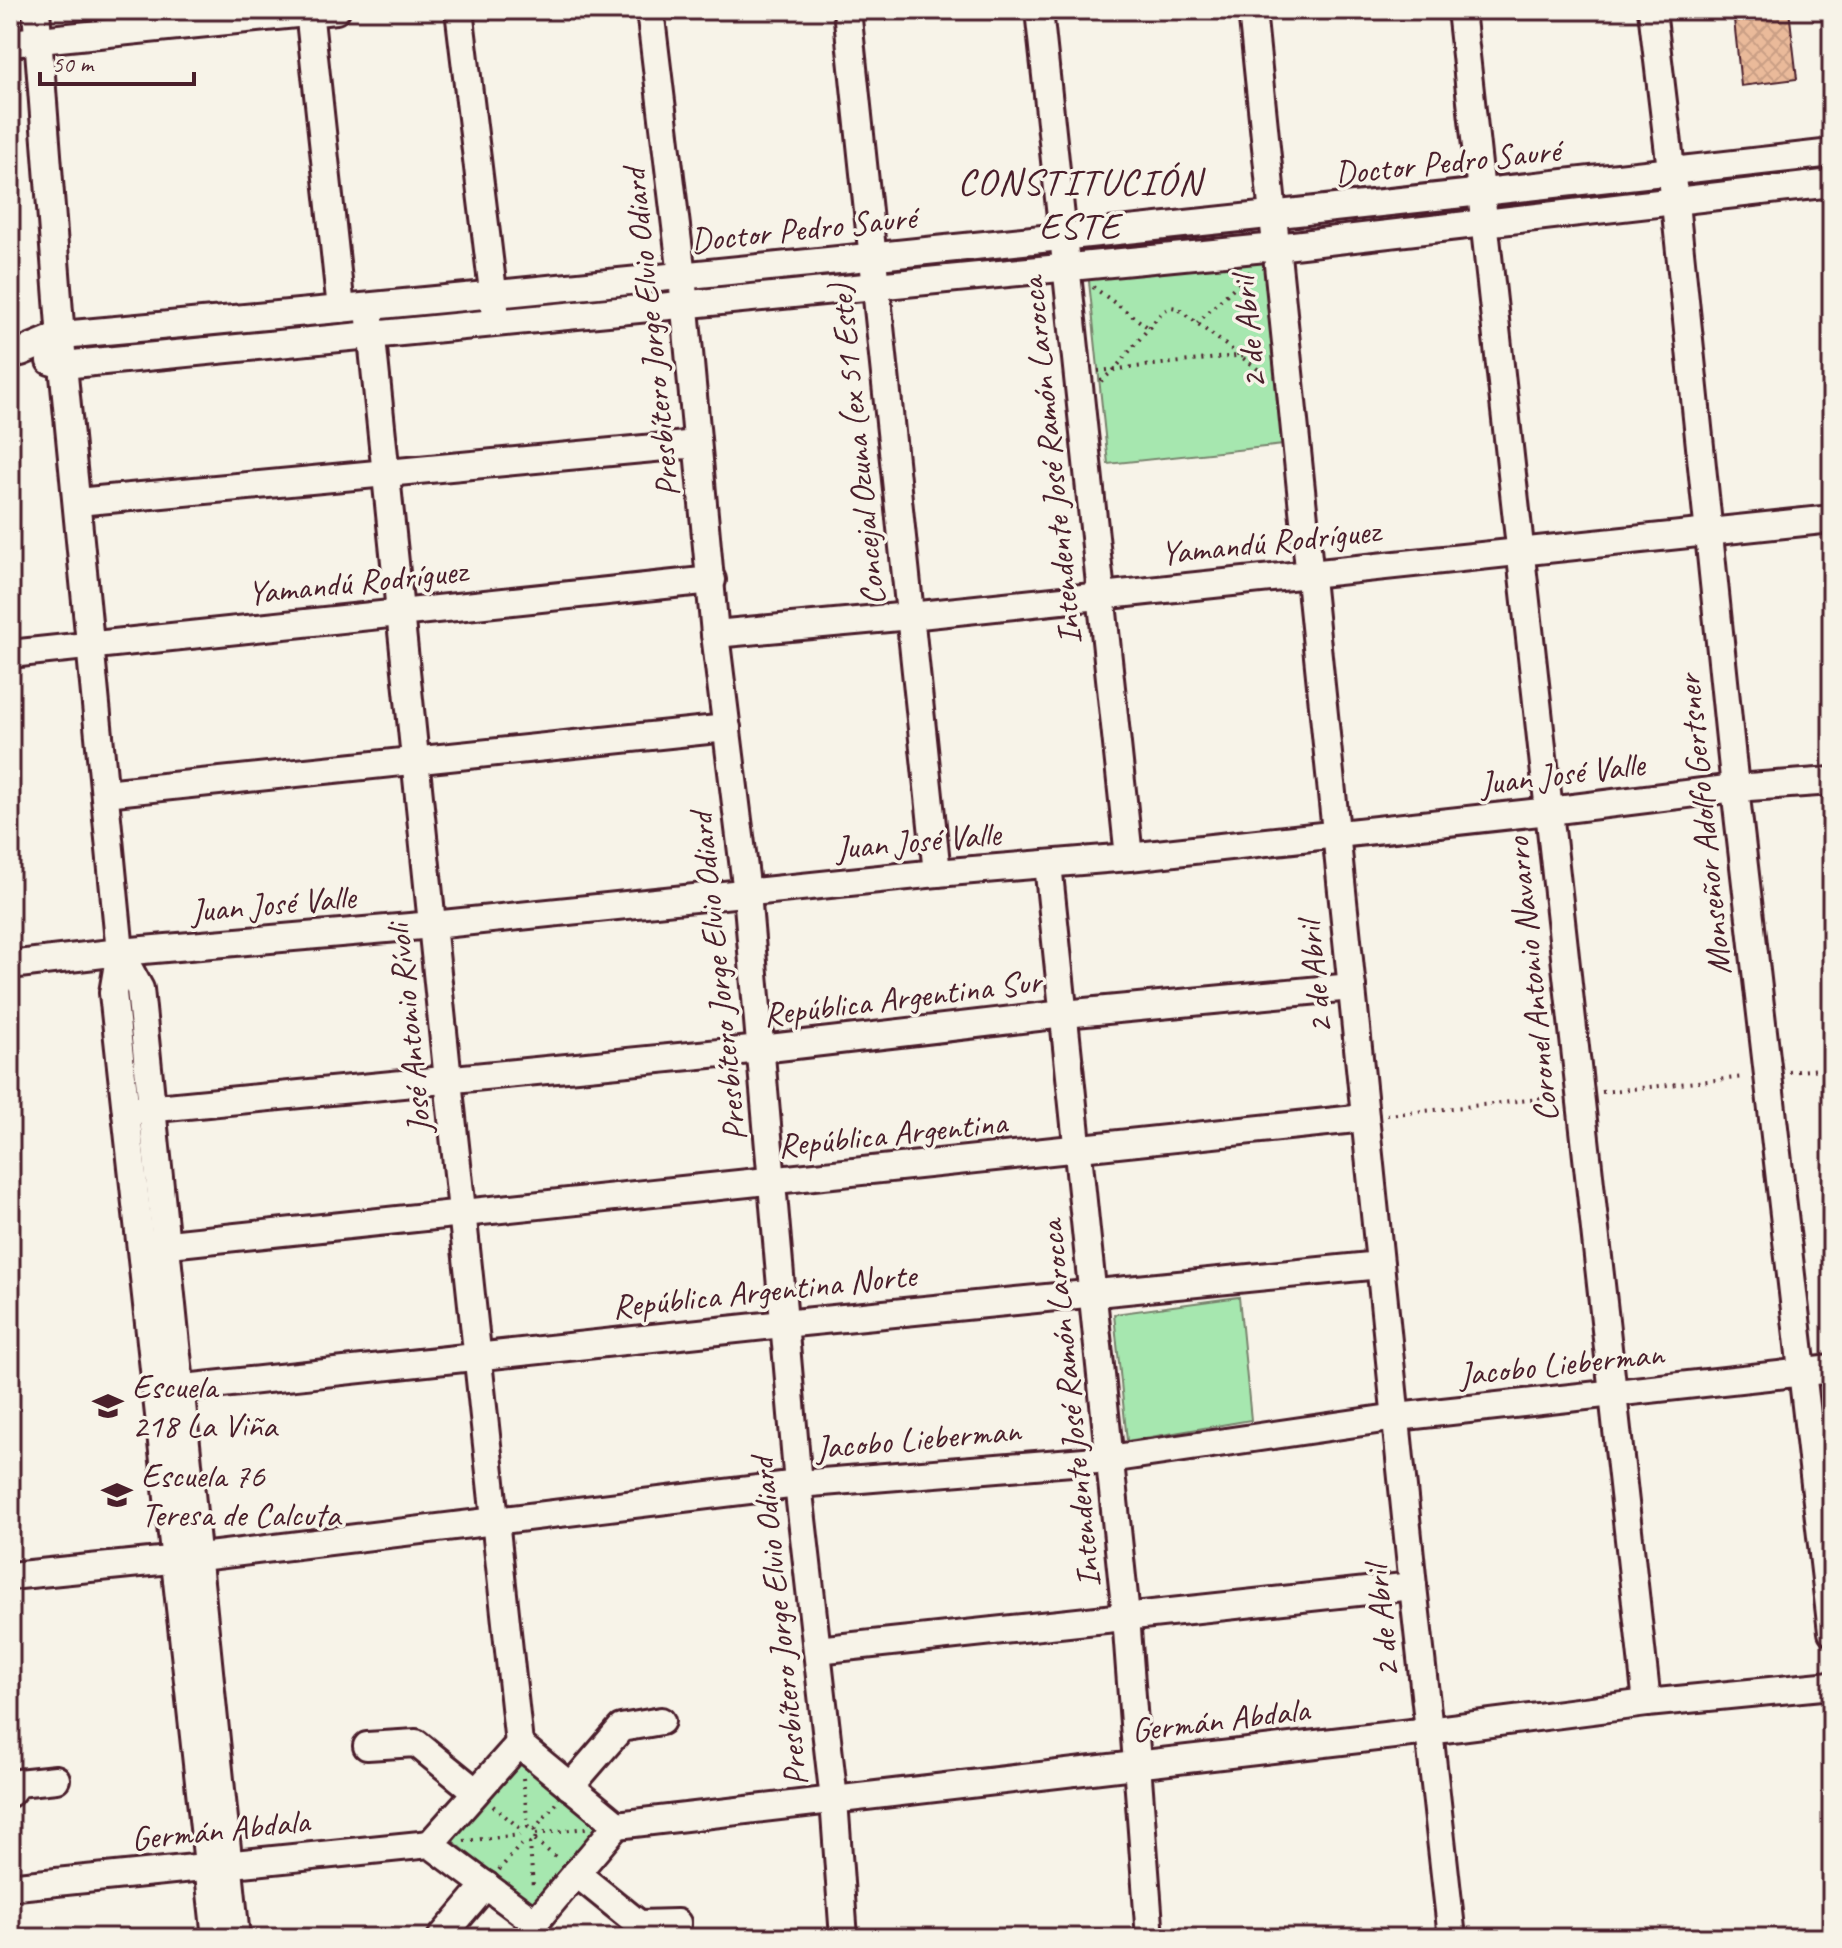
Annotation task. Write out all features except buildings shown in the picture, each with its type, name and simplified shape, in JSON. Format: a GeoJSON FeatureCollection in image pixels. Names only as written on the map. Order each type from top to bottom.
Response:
{"type":"FeatureCollection","features":[{"type":"Feature","properties":{"kind":"street"},"geometry":{"type":"LineString","coordinates":[[36,10],[63,365],[120,952],[113,993],[126,1111],[154,1246]]}},
{"type":"Feature","properties":{"kind":"street"},"geometry":{"type":"LineString","coordinates":[[10,43],[336,10]]}},
{"type":"Feature","properties":{"kind":"street"},"geometry":{"type":"LineString","coordinates":[[459,10],[496,322]]}},
{"type":"Feature","properties":{"kind":"street","name":"Presbítero Jorge Elvio Odiard"},"geometry":{"type":"LineString","coordinates":[[650,10],[682,276],[715,634],[747,893],[783,1324],[834,1800],[844,1938]]}},
{"type":"Feature","properties":{"kind":"street","name":"Concejal Ozuna (ex 51 Este)"},"geometry":{"type":"LineString","coordinates":[[847,10],[937,873]]}},
{"type":"Feature","properties":{"kind":"street","name":"Intendente José Ramón Larocca"},"geometry":{"type":"LineString","coordinates":[[1039,10],[1129,857]]}},
{"type":"Feature","properties":{"kind":"street","name":"2 de Abril"},"geometry":{"type":"LineString","coordinates":[[1252,10],[1428,1731],[1452,1938]]}},
{"type":"Feature","properties":{"kind":"street","name":"Coronel Antonio Navarro"},"geometry":{"type":"LineString","coordinates":[[1461,10],[1647,1703]]}},
{"type":"Feature","properties":{"kind":"street","name":"Monseñor Adolfo Gertsner"},"geometry":{"type":"LineString","coordinates":[[1652,10],[1735,788],[1832,1632]]}},
{"type":"Feature","properties":{"kind":"street"},"geometry":{"type":"LineString","coordinates":[[309,11],[341,309]]}},
{"type":"Feature","properties":{"kind":"street","name":"Doctor Pedro Sauré"},"geometry":{"type":"LineString","coordinates":[[16,352],[62,335],[873,257],[1481,194],[1832,153]]}},
{"type":"Feature","properties":{"kind":"street","name":"Doctor Pedro Sauré"},"geometry":{"type":"LineString","coordinates":[[16,352],[63,365],[1276,247],[1832,183]]}},
{"type":"Feature","properties":{"kind":"street","name":"José Antonio Rívoli"},"geometry":{"type":"LineString","coordinates":[[369,307],[519,1744]]}},
{"type":"Feature","properties":{"kind":"street"},"geometry":{"type":"LineString","coordinates":[[77,502],[697,444]]}},
{"type":"Feature","properties":{"kind":"street","name":"Yamandú Rodríguez"},"geometry":{"type":"LineString","coordinates":[[715,634],[1832,519]]}},
{"type":"Feature","properties":{"kind":"street","name":"Yamandú Rodríguez"},"geometry":{"type":"LineString","coordinates":[[10,654],[712,580]]}},
{"type":"Feature","properties":{"kind":"street"},"geometry":{"type":"LineString","coordinates":[[105,793],[727,728]]}},
{"type":"Feature","properties":{"kind":"street","name":"Juan José Valle"},"geometry":{"type":"LineString","coordinates":[[10,965],[937,873],[1129,857],[1735,788],[1832,781]]}},
{"type":"Feature","properties":{"kind":"street","name":"Intendente José Ramón Larocca"},"geometry":{"type":"LineString","coordinates":[[1048,864],[1080,1148],[1126,1616],[1150,1938]]}},
{"type":"Feature","properties":{"kind":"street"},"geometry":{"type":"LineString","coordinates":[[120,952],[140,989],[154,1109],[154,1246],[218,1866],[216,1938]]}},
{"type":"Feature","properties":{"kind":"street","name":"República Argentina Sur"},"geometry":{"type":"LineString","coordinates":[[126,1111],[1352,987]]}},
{"type":"Feature","properties":{"kind":"street","name":"República Argentina"},"geometry":{"type":"LineString","coordinates":[[154,1246],[1365,1118]]}},
{"type":"Feature","properties":{"kind":"street","name":"República Argentina Norte"},"geometry":{"type":"LineString","coordinates":[[168,1391],[479,1355],[1380,1265]]}},
{"type":"Feature","properties":{"kind":"street","name":"Jacobo Lieberman"},"geometry":{"type":"LineString","coordinates":[[10,1576],[187,1558],[798,1484],[1109,1459],[1397,1417],[1832,1369]]}},
{"type":"Feature","properties":{"kind":"street"},"geometry":{"type":"LineString","coordinates":[[817,1650],[1413,1586]]}},
{"type":"Feature","properties":{"kind":"street","name":"Germán Abdala"},"geometry":{"type":"LineString","coordinates":[[617,1825],[1647,1703],[1832,1685]]}},
{"type":"Feature","properties":{"kind":"street"},"geometry":{"type":"LineString","coordinates":[[570,1787],[621,1728],[661,1721]]}},
{"type":"Feature","properties":{"kind":"street"},"geometry":{"type":"LineString","coordinates":[[367,1746],[416,1743],[475,1791]]}},
{"type":"Feature","properties":{"kind":"street"},"geometry":{"type":"LineString","coordinates":[[519,1744],[617,1825],[576,1873],[536,1930],[486,1885],[430,1844],[519,1744]]}},
{"type":"Feature","properties":{"kind":"street"},"geometry":{"type":"LineString","coordinates":[[10,1793],[18,1783],[56,1779]]}},
{"type":"Feature","properties":{"kind":"street","name":"Germán Abdala"},"geometry":{"type":"LineString","coordinates":[[12,1887],[430,1844]]}},
{"type":"Feature","properties":{"kind":"street"},"geometry":{"type":"LineString","coordinates":[[218,1866],[236,1938]]}},
{"type":"Feature","properties":{"kind":"street"},"geometry":{"type":"LineString","coordinates":[[576,1873],[639,1924],[677,1923]]}},
{"type":"Feature","properties":{"kind":"street"},"geometry":{"type":"LineString","coordinates":[[441,1938],[486,1885]]}},
{"type":"Feature","properties":{"kind":"path"},"geometry":{"type":"LineString","coordinates":[[1197,323],[1276,247]]}},
{"type":"Feature","properties":{"kind":"path"},"geometry":{"type":"LineString","coordinates":[[1066,267],[1149,328]]}},
{"type":"Feature","properties":{"kind":"path"},"geometry":{"type":"LineString","coordinates":[[1079,386],[1114,370],[1162,312],[1171,307],[1177,308],[1242,355],[1291,396]]}},
{"type":"Feature","properties":{"kind":"path"},"geometry":{"type":"LineString","coordinates":[[1079,386],[1114,370],[1286,350]]}},
{"type":"Feature","properties":{"kind":"path"},"geometry":{"type":"LineString","coordinates":[[519,1744],[536,1930]]}},
{"type":"Feature","properties":{"kind":"path"},"geometry":{"type":"LineString","coordinates":[[486,1885],[570,1787]]}},
{"type":"Feature","properties":{"kind":"path"},"geometry":{"type":"LineString","coordinates":[[475,1791],[576,1873]]}},
{"type":"Feature","properties":{"kind":"path"},"geometry":{"type":"LineString","coordinates":[[430,1844],[617,1825]]}},
{"type":"Feature","properties":{"kind":"green space"},"geometry":{"type":"Polygon","coordinates":[[[1263,253],[1283,445],[1108,464],[1088,272],[1263,253]]]}},
{"type":"Feature","properties":{"kind":"green space"},"geometry":{"type":"Polygon","coordinates":[[[1239,1297],[1251,1420],[1127,1441],[1114,1314],[1239,1297]]]}},
{"type":"Feature","properties":{"kind":"green space"},"geometry":{"type":"Polygon","coordinates":[[[521,1759],[601,1825],[533,1907],[453,1841],[521,1759]]]}},
{"type":"Feature","properties":{"kind":"place","name":"Escuela 218 La Viña"},"geometry":{"type":"Point","coordinates":[108,1406]}},
{"type":"Feature","properties":{"kind":"place","name":"Escuela 76 Teresa de Calcuta"},"geometry":{"type":"Point","coordinates":[117,1495]}},
{"type":"Feature","properties":{"kind":"district","name":"CONSTITUCIÓN ESTE"},"geometry":{"type":"Point","coordinates":[1080,203]}}]}
